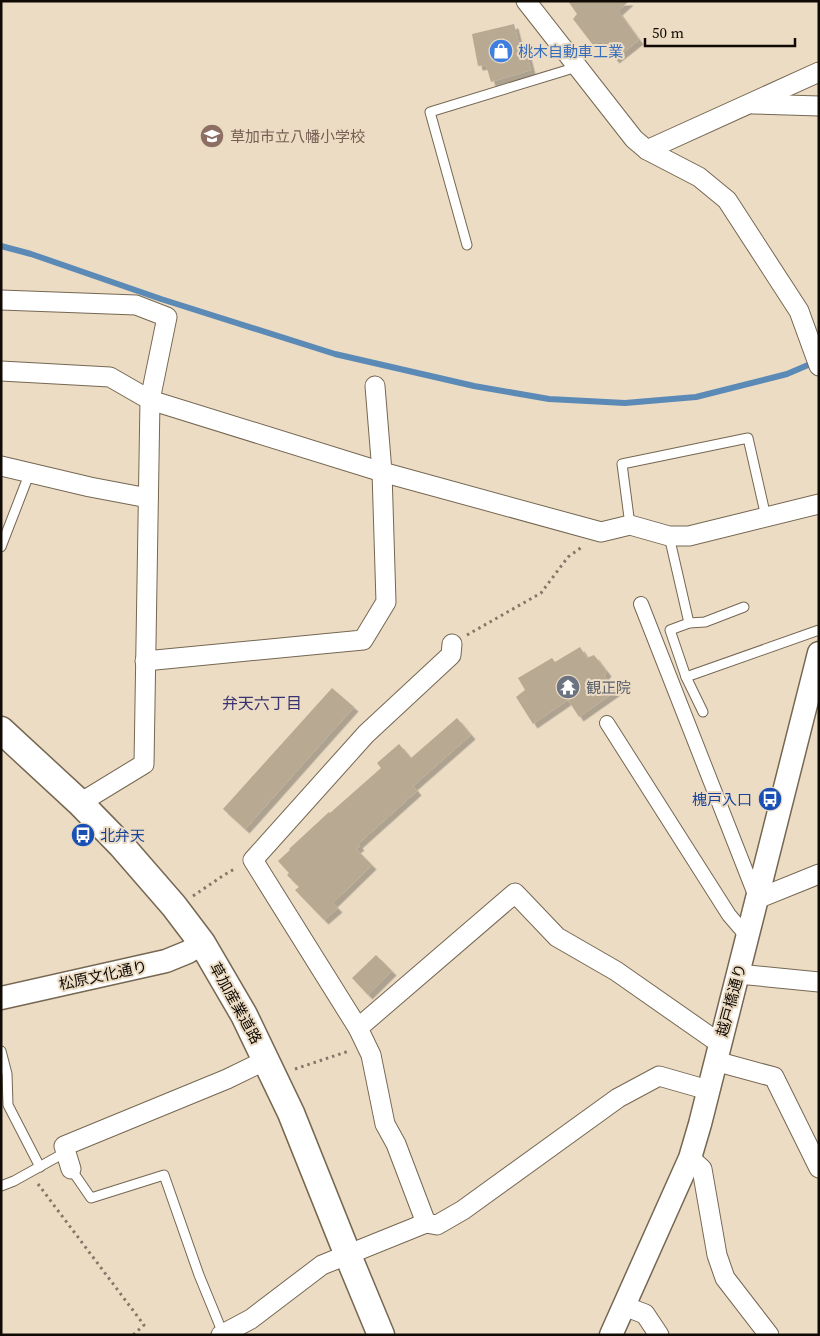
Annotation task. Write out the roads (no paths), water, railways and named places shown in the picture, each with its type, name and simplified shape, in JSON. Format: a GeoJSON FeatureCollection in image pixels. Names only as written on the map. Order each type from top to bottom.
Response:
{"type":"FeatureCollection","features":[{"type":"Feature","properties":{"kind":"main road","name":"草加産業道路"},"geometry":{"type":"LineString","coordinates":[[1,730],[80,803],[121,845],[174,906],[202,943],[244,1015],[292,1113],[381,1335]]}},
{"type":"Feature","properties":{"kind":"street"},"geometry":{"type":"LineString","coordinates":[[526,1],[634,139],[647,150],[699,177],[727,200],[799,311],[819,366]]}},
{"type":"Feature","properties":{"kind":"street"},"geometry":{"type":"LineString","coordinates":[[647,150],[819,72]]}},
{"type":"Feature","properties":{"kind":"street"},"geometry":{"type":"LineString","coordinates":[[750,104],[819,106]]}},
{"type":"Feature","properties":{"kind":"street"},"geometry":{"type":"LineString","coordinates":[[1,300],[136,305],[167,318],[150,400],[144,764],[80,803]]}},
{"type":"Feature","properties":{"kind":"street"},"geometry":{"type":"LineString","coordinates":[[1,371],[110,377],[150,400],[382,472],[601,532],[630,525],[669,536],[688,536],[819,504]]}},
{"type":"Feature","properties":{"kind":"street"},"geometry":{"type":"LineString","coordinates":[[145,661],[363,640],[386,602],[382,472],[375,386]]}},
{"type":"Feature","properties":{"kind":"street"},"geometry":{"type":"LineString","coordinates":[[1,466],[90,487],[148,498]]}},
{"type":"Feature","properties":{"kind":"street"},"geometry":{"type":"LineString","coordinates":[[641,604],[757,899],[819,874]]}},
{"type":"Feature","properties":{"kind":"street"},"geometry":{"type":"LineString","coordinates":[[426,1223],[399,1152],[385,1124],[371,1055],[362,1036],[253,860],[366,734],[451,655],[452,644]]}},
{"type":"Feature","properties":{"kind":"street","name":"越戸橋通り"},"geometry":{"type":"LineString","coordinates":[[611,1335],[690,1158],[819,653]]}},
{"type":"Feature","properties":{"kind":"street"},"geometry":{"type":"LineString","coordinates":[[606,723],[729,915],[748,936]]}},
{"type":"Feature","properties":{"kind":"street"},"geometry":{"type":"LineString","coordinates":[[362,1036],[515,893],[557,937],[608,966],[717,1052],[774,1077],[819,1168]]}},
{"type":"Feature","properties":{"kind":"street","name":"松原文化通り"},"geometry":{"type":"LineString","coordinates":[[1,998],[166,961],[188,952],[202,943]]}},
{"type":"Feature","properties":{"kind":"street"},"geometry":{"type":"LineString","coordinates":[[738,974],[819,982]]}},
{"type":"Feature","properties":{"kind":"street"},"geometry":{"type":"LineString","coordinates":[[68,1161],[64,1146],[227,1079],[266,1060]]}},
{"type":"Feature","properties":{"kind":"street"},"geometry":{"type":"LineString","coordinates":[[222,1334],[251,1319],[322,1264],[426,1223],[437,1226],[463,1210],[618,1098],[659,1076],[708,1090]]}},
{"type":"Feature","properties":{"kind":"street"},"geometry":{"type":"LineString","coordinates":[[690,1158],[702,1169],[717,1255],[725,1278],[769,1335]]}},
{"type":"Feature","properties":{"kind":"street"},"geometry":{"type":"LineString","coordinates":[[624,1306],[645,1314],[659,1335]]}},
{"type":"Feature","properties":{"kind":"lane"},"geometry":{"type":"LineString","coordinates":[[467,245],[430,112],[577,67]]}},
{"type":"Feature","properties":{"kind":"lane"},"geometry":{"type":"LineString","coordinates":[[630,525],[622,464],[748,438],[766,517]]}},
{"type":"Feature","properties":{"kind":"lane"},"geometry":{"type":"LineString","coordinates":[[1,547],[30,472]]}},
{"type":"Feature","properties":{"kind":"lane"},"geometry":{"type":"LineString","coordinates":[[669,536],[688,623]]}},
{"type":"Feature","properties":{"kind":"lane"},"geometry":{"type":"LineString","coordinates":[[703,712],[686,677],[670,630],[688,623],[705,622],[744,607]]}},
{"type":"Feature","properties":{"kind":"lane"},"geometry":{"type":"LineString","coordinates":[[686,677],[819,630]]}},
{"type":"Feature","properties":{"kind":"lane"},"geometry":{"type":"LineString","coordinates":[[1,1051],[6,1074],[8,1105],[40,1167]]}},
{"type":"Feature","properties":{"kind":"lane"},"geometry":{"type":"LineString","coordinates":[[1,1186],[40,1167],[68,1161],[91,1198],[164,1175],[222,1334]]}},
{"type":"Feature","properties":{"kind":"waterway"},"geometry":{"type":"LineString","coordinates":[[1,246],[31,254],[161,299],[335,354],[474,386],[549,399],[625,403],[696,397],[787,374],[815,362]]}},
{"type":"Feature","properties":{"kind":"place","name":"桃木自動車工業"},"geometry":{"type":"Point","coordinates":[501,51]}},
{"type":"Feature","properties":{"kind":"place","name":"草加市立八幡小学校"},"geometry":{"type":"Point","coordinates":[212,136]}},
{"type":"Feature","properties":{"kind":"place","name":"観正院"},"geometry":{"type":"Point","coordinates":[568,687]}},
{"type":"Feature","properties":{"kind":"place","name":"槐戸入口"},"geometry":{"type":"Point","coordinates":[770,799]}},
{"type":"Feature","properties":{"kind":"place","name":"北弁天"},"geometry":{"type":"Point","coordinates":[83,835]}},
{"type":"Feature","properties":{"kind":"district","name":"弁天六丁目"},"geometry":{"type":"Point","coordinates":[262,703]}}]}
